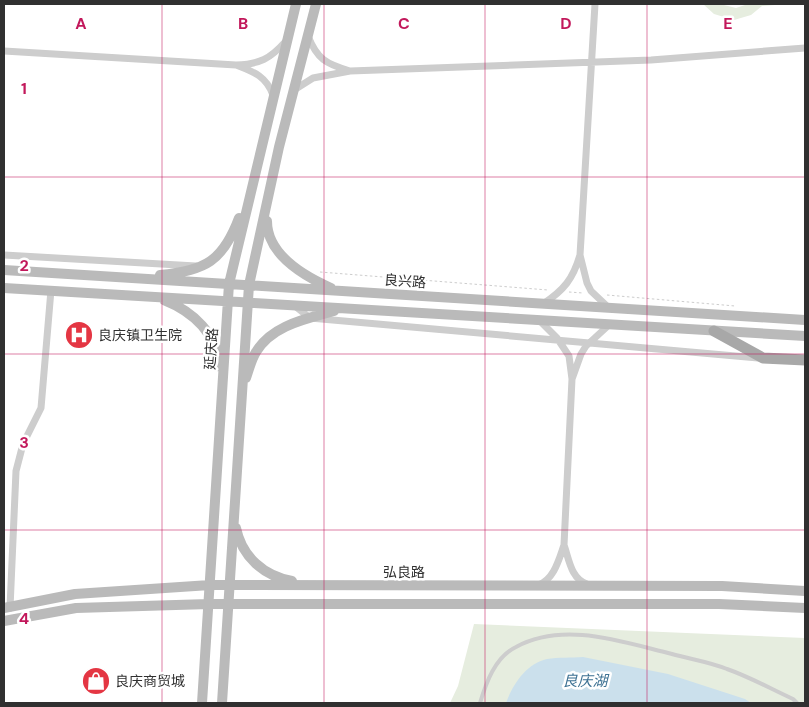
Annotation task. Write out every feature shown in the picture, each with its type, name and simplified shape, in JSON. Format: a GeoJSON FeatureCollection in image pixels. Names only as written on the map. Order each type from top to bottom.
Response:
{"type":"FeatureCollection","features":[{"type":"Feature","properties":{"kind":"main road"},"geometry":{"type":"LineString","coordinates":[[714,330],[763,358],[805,360]]}},
{"type":"Feature","properties":{"kind":"street","name":"延庆路"},"geometry":{"type":"LineString","coordinates":[[202,703],[229,284],[296,4]]}},
{"type":"Feature","properties":{"kind":"street"},"geometry":{"type":"LineString","coordinates":[[222,703],[249,285],[293,90],[316,4]]}},
{"type":"Feature","properties":{"kind":"street"},"geometry":{"type":"LineString","coordinates":[[543,304],[560,291],[575,273],[580,255],[595,4]]}},
{"type":"Feature","properties":{"kind":"street"},"geometry":{"type":"LineString","coordinates":[[308,34],[316,54],[331,65],[350,71]]}},
{"type":"Feature","properties":{"kind":"street"},"geometry":{"type":"LineString","coordinates":[[4,51],[236,65],[264,61],[275,53],[288,39]]}},
{"type":"Feature","properties":{"kind":"street"},"geometry":{"type":"LineString","coordinates":[[293,90],[313,78],[350,71],[651,60],[805,48]]}},
{"type":"Feature","properties":{"kind":"street"},"geometry":{"type":"LineString","coordinates":[[236,65],[262,77],[269,84],[274,96]]}},
{"type":"Feature","properties":{"kind":"street"},"geometry":{"type":"LineString","coordinates":[[129,278],[185,272],[215,258],[233,236],[253,182]]}},
{"type":"Feature","properties":{"kind":"street"},"geometry":{"type":"LineString","coordinates":[[268,196],[267,232],[278,252],[316,281],[339,291]]}},
{"type":"Feature","properties":{"kind":"street"},"geometry":{"type":"LineString","coordinates":[[4,255],[201,266]]}},
{"type":"Feature","properties":{"kind":"street"},"geometry":{"type":"LineString","coordinates":[[580,255],[587,283],[594,294],[609,308]]}},
{"type":"Feature","properties":{"kind":"street","name":"良兴路"},"geometry":{"type":"LineString","coordinates":[[4,270],[805,320]]}},
{"type":"Feature","properties":{"kind":"street"},"geometry":{"type":"LineString","coordinates":[[4,288],[805,336]]}},
{"type":"Feature","properties":{"kind":"street"},"geometry":{"type":"LineString","coordinates":[[7,608],[16,471],[23,444],[40,408],[51,290]]}},
{"type":"Feature","properties":{"kind":"street"},"geometry":{"type":"LineString","coordinates":[[156,297],[187,313],[203,326],[213,340],[219,358],[222,390]]}},
{"type":"Feature","properties":{"kind":"street"},"geometry":{"type":"LineString","coordinates":[[295,306],[310,318],[763,358]]}},
{"type":"Feature","properties":{"kind":"street"},"geometry":{"type":"LineString","coordinates":[[242,391],[255,353],[274,332],[310,318],[344,309]]}},
{"type":"Feature","properties":{"kind":"street"},"geometry":{"type":"LineString","coordinates":[[535,586],[545,583],[550,577],[564,545],[572,379],[569,356],[559,340],[539,320]]}},
{"type":"Feature","properties":{"kind":"street"},"geometry":{"type":"LineString","coordinates":[[572,379],[581,354],[589,343],[610,324]]}},
{"type":"Feature","properties":{"kind":"street"},"geometry":{"type":"LineString","coordinates":[[234,519],[237,536],[243,549],[261,569],[283,579],[326,586]]}},
{"type":"Feature","properties":{"kind":"street"},"geometry":{"type":"LineString","coordinates":[[564,545],[574,574],[583,583],[592,586]]}},
{"type":"Feature","properties":{"kind":"street","name":"弘良路"},"geometry":{"type":"LineString","coordinates":[[7,608],[75,594],[210,585],[722,586],[805,592]]}},
{"type":"Feature","properties":{"kind":"street"},"geometry":{"type":"LineString","coordinates":[[4,621],[76,608],[209,604],[719,604],[805,608]]}},
{"type":"Feature","properties":{"kind":"lane"},"geometry":{"type":"LineString","coordinates":[[480,703],[485,686],[499,660],[514,647],[534,639],[567,634],[608,638],[727,668],[793,699],[797,703]]}},
{"type":"Feature","properties":{"kind":"path"},"geometry":{"type":"LineString","coordinates":[[319,272],[738,306]]}},
{"type":"Feature","properties":{"kind":"shaded area"},"geometry":{"type":"Polygon","coordinates":[[[703,4],[720,4],[736,8],[748,4],[775,5],[762,6],[751,15],[734,20],[714,14],[703,4]]]}},
{"type":"Feature","properties":{"kind":"shaded area"},"geometry":{"type":"Polygon","coordinates":[[[474,624],[805,638],[805,703],[450,703],[458,686],[474,624]]]}},
{"type":"Feature","properties":{"kind":"water","name":"良庆湖"},"geometry":{"type":"Polygon","coordinates":[[[583,657],[668,674],[745,699],[751,703],[506,703],[512,689],[521,676],[533,665],[547,659],[583,657]]]}},
{"type":"Feature","properties":{"kind":"place","name":"良庆镇卫生院"},"geometry":{"type":"Point","coordinates":[79,335]}},
{"type":"Feature","properties":{"kind":"place","name":"良庆商贸城"},"geometry":{"type":"Point","coordinates":[96,681]}}]}
